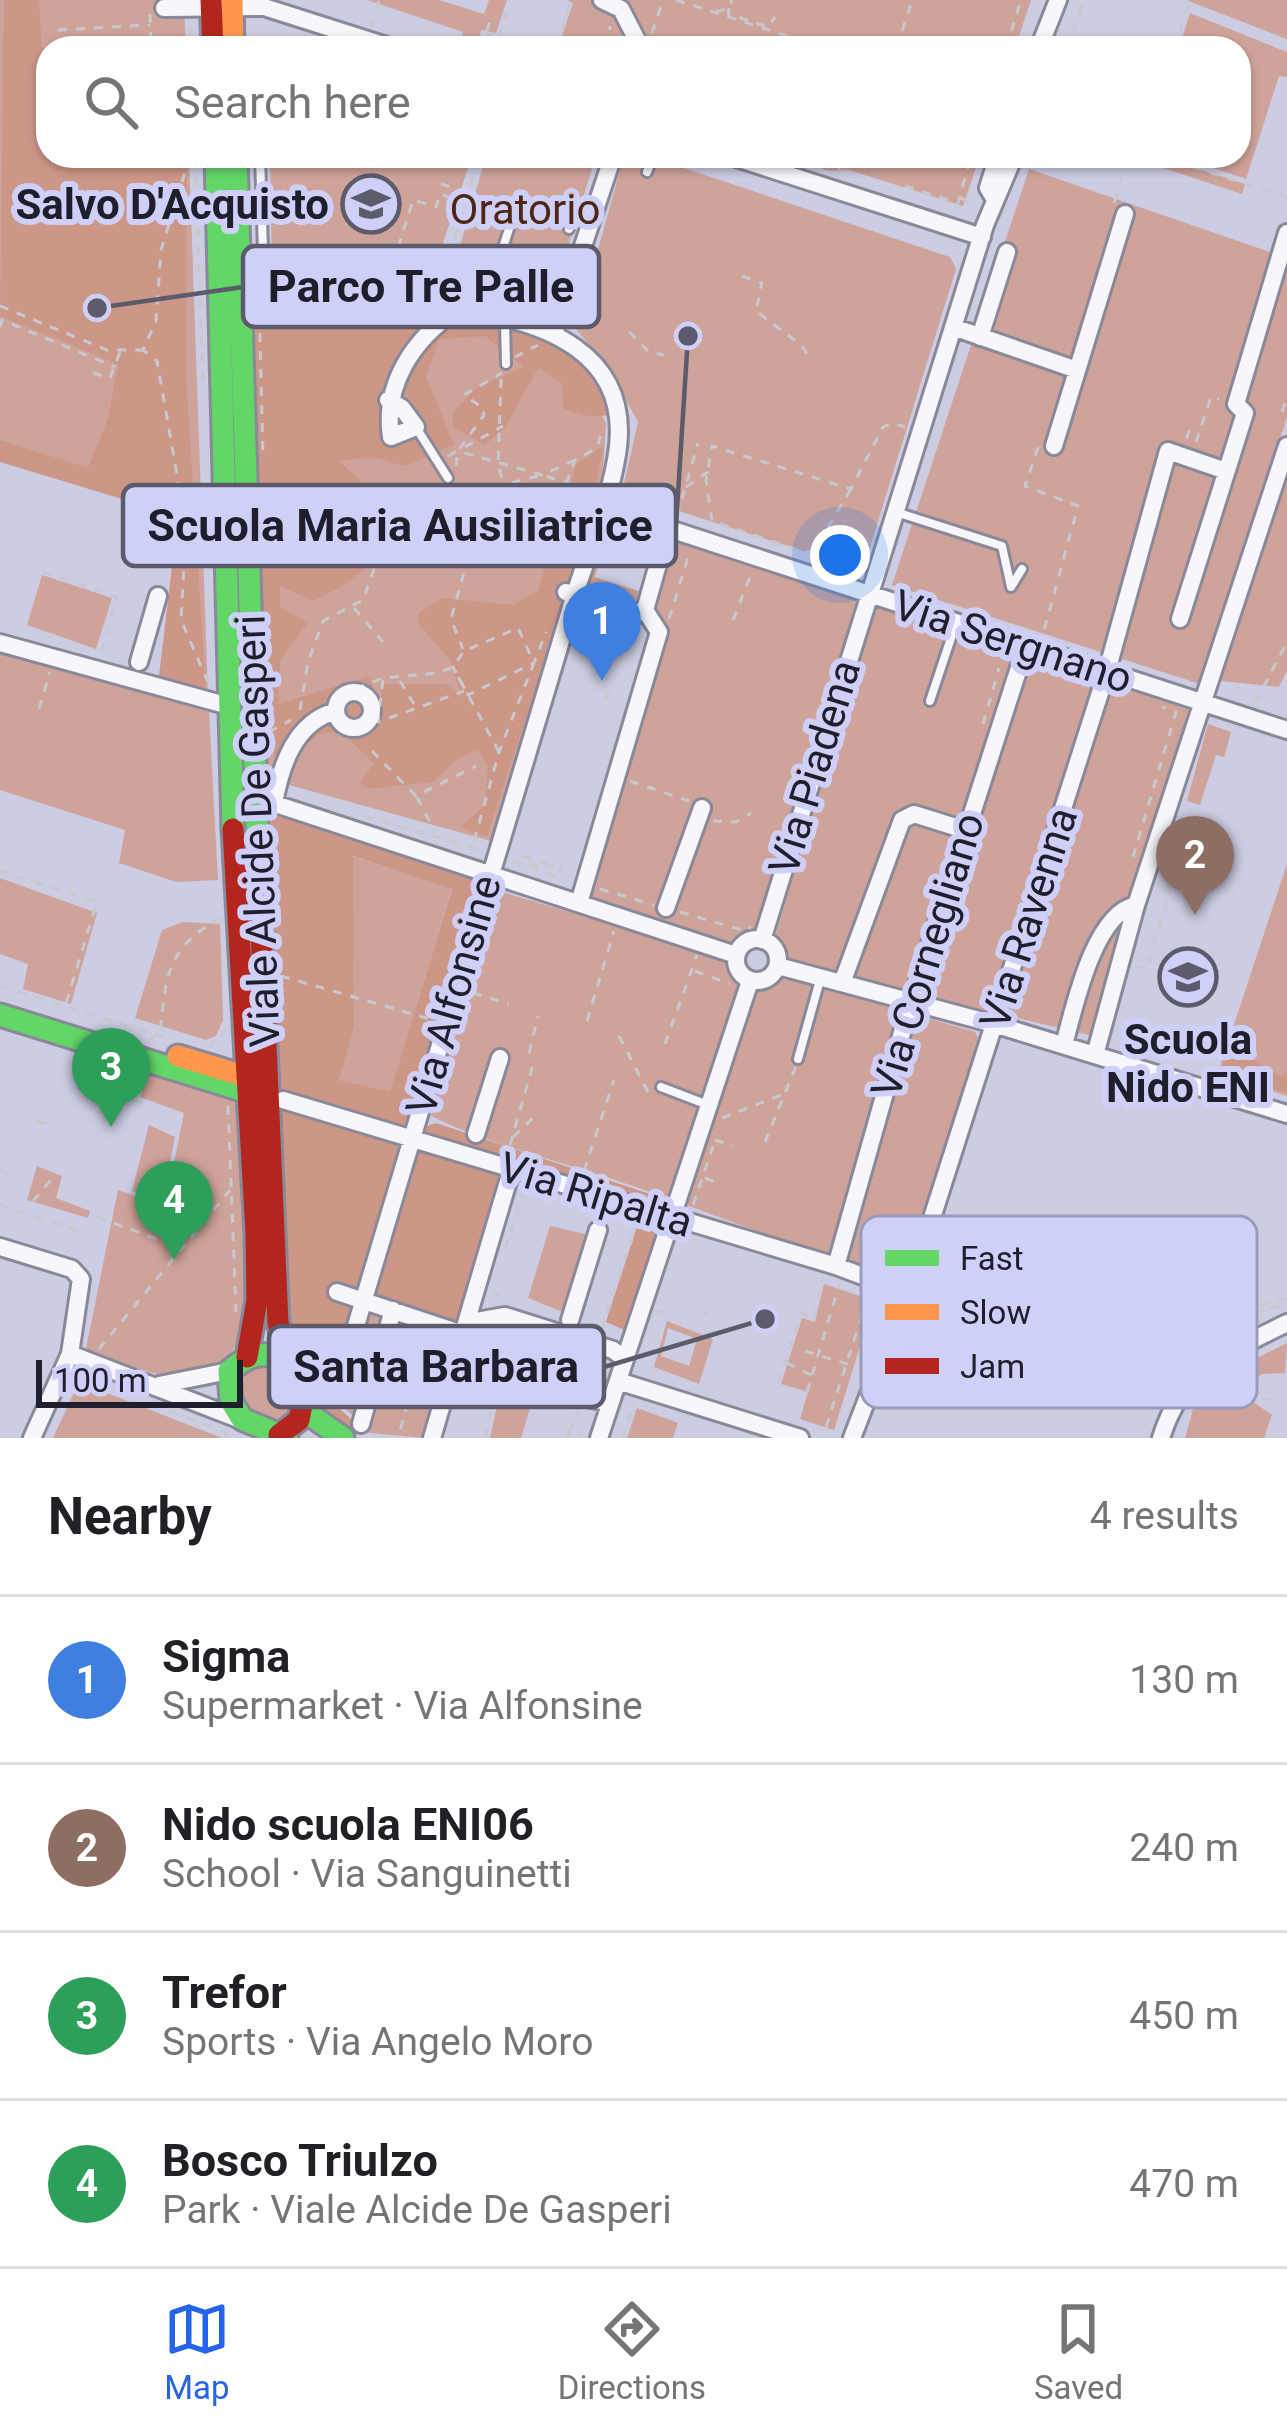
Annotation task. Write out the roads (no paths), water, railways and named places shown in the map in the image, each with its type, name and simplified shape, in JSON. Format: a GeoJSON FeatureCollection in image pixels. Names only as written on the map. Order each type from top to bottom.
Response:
{"type":"FeatureCollection","features":[{"type":"Feature","properties":{"kind":"street"},"geometry":{"type":"LineString","coordinates":[[602,0],[621,9],[637,36]]}},
{"type":"Feature","properties":{"kind":"street"},"geometry":{"type":"LineString","coordinates":[[157,4],[264,7],[355,36]]}},
{"type":"Feature","properties":{"kind":"street"},"geometry":{"type":"LineString","coordinates":[[221,4],[238,36]]}},
{"type":"Feature","properties":{"kind":"street"},"geometry":{"type":"LineString","coordinates":[[215,36],[221,4]]}},
{"type":"Feature","properties":{"kind":"street","name":"Viale Alcide De Gasperi"},"geometry":{"type":"LineString","coordinates":[[216,168],[236,1024],[256,1089],[278,1323],[287,1361]]}},
{"type":"Feature","properties":{"kind":"street","name":"Viale Alcide De Gasperi"},"geometry":{"type":"LineString","coordinates":[[238,168],[253,252],[232,702],[266,801],[256,1089],[256,1300],[247,1357]]}},
{"type":"Feature","properties":{"kind":"street"},"geometry":{"type":"LineString","coordinates":[[550,336],[609,168]]}},
{"type":"Feature","properties":{"kind":"street"},"geometry":{"type":"LineString","coordinates":[[767,168],[982,237]]}},
{"type":"Feature","properties":{"kind":"street"},"geometry":{"type":"LineString","coordinates":[[994,168],[988,188],[994,198],[1003,192],[1010,168]]}},
{"type":"Feature","properties":{"kind":"street","name":"Via Piadena"},"geometry":{"type":"LineString","coordinates":[[759,932],[994,198]]}},
{"type":"Feature","properties":{"kind":"street"},"geometry":{"type":"LineString","coordinates":[[1046,446],[1077,370],[1125,214]]}},
{"type":"Feature","properties":{"kind":"street"},"geometry":{"type":"LineString","coordinates":[[1180,619],[1245,413],[1236,404],[1287,233]]}},
{"type":"Feature","properties":{"kind":"street"},"geometry":{"type":"LineString","coordinates":[[980,337],[1007,252]]}},
{"type":"Feature","properties":{"kind":"street","name":"Via Alfonsine"},"geometry":{"type":"LineString","coordinates":[[335,1396],[570,593],[618,455],[615,404],[584,352],[503,315],[457,310],[423,333],[388,400]]}},
{"type":"Feature","properties":{"kind":"street"},"geometry":{"type":"LineString","coordinates":[[953,327],[1077,370]]}},
{"type":"Feature","properties":{"kind":"street"},"geometry":{"type":"LineString","coordinates":[[388,400],[416,427],[391,437],[388,400]]}},
{"type":"Feature","properties":{"kind":"street"},"geometry":{"type":"LineString","coordinates":[[1095,1055],[1136,905],[1287,446]]}},
{"type":"Feature","properties":{"kind":"street","name":"Via Ravenna"},"geometry":{"type":"LineString","coordinates":[[933,1216],[1107,671],[1168,451],[1226,471]]}},
{"type":"Feature","properties":{"kind":"street","name":"Via Sergnano"},"geometry":{"type":"LineString","coordinates":[[604,501],[756,559],[1287,730]]}},
{"type":"Feature","properties":{"kind":"street"},"geometry":{"type":"LineString","coordinates":[[645,610],[672,525]]}},
{"type":"Feature","properties":{"kind":"street"},"geometry":{"type":"LineString","coordinates":[[570,593],[634,613],[645,610]]}},
{"type":"Feature","properties":{"kind":"street"},"geometry":{"type":"LineString","coordinates":[[139,662],[158,596]]}},
{"type":"Feature","properties":{"kind":"street"},"geometry":{"type":"LineString","coordinates":[[578,903],[659,632],[645,610]]}},
{"type":"Feature","properties":{"kind":"street"},"geometry":{"type":"LineString","coordinates":[[0,643],[232,702]]}},
{"type":"Feature","properties":{"kind":"street","name":"Via Cornegliano"},"geometry":{"type":"LineString","coordinates":[[836,1266],[911,1002],[1026,646]]}},
{"type":"Feature","properties":{"kind":"street"},"geometry":{"type":"LineString","coordinates":[[266,801],[301,733],[336,711]]}},
{"type":"Feature","properties":{"kind":"street"},"geometry":{"type":"LineString","coordinates":[[232,799],[266,801],[736,955]]}},
{"type":"Feature","properties":{"kind":"street"},"geometry":{"type":"LineString","coordinates":[[666,908],[702,808]]}},
{"type":"Feature","properties":{"kind":"street"},"geometry":{"type":"LineString","coordinates":[[842,983],[902,820],[914,814],[965,830]]}},
{"type":"Feature","properties":{"kind":"street"},"geometry":{"type":"LineString","coordinates":[[1064,1046],[1101,935],[1113,916],[1136,905]]}},
{"type":"Feature","properties":{"kind":"street"},"geometry":{"type":"LineString","coordinates":[[599,1438],[672,1216],[715,1112],[742,985],[736,955],[759,932],[775,949],[778,966],[767,980],[742,985]]}},
{"type":"Feature","properties":{"kind":"street"},"geometry":{"type":"LineString","coordinates":[[778,966],[994,1024],[1287,1114]]}},
{"type":"Feature","properties":{"kind":"street"},"geometry":{"type":"LineString","coordinates":[[0,1000],[204,1057],[256,1089]]}},
{"type":"Feature","properties":{"kind":"street"},"geometry":{"type":"LineString","coordinates":[[0,1015],[256,1089]]}},
{"type":"Feature","properties":{"kind":"street"},"geometry":{"type":"LineString","coordinates":[[204,1057],[226,1054],[236,1024]]}},
{"type":"Feature","properties":{"kind":"street"},"geometry":{"type":"LineString","coordinates":[[476,1134],[500,1058]]}},
{"type":"Feature","properties":{"kind":"street"},"geometry":{"type":"LineString","coordinates":[[1112,1084],[1118,1063]]}},
{"type":"Feature","properties":{"kind":"street","name":"Via Ripalta"},"geometry":{"type":"LineString","coordinates":[[256,1089],[861,1275]]}},
{"type":"Feature","properties":{"kind":"street"},"geometry":{"type":"LineString","coordinates":[[432,1438],[512,1168]]}},
{"type":"Feature","properties":{"kind":"street"},"geometry":{"type":"LineString","coordinates":[[570,1320],[598,1230]]}},
{"type":"Feature","properties":{"kind":"street"},"geometry":{"type":"LineString","coordinates":[[0,1247],[79,1274],[70,1354],[32,1438]]}},
{"type":"Feature","properties":{"kind":"street"},"geometry":{"type":"LineString","coordinates":[[338,1292],[463,1334]]}},
{"type":"Feature","properties":{"kind":"street"},"geometry":{"type":"LineString","coordinates":[[302,1409],[352,1431],[393,1310]]}},
{"type":"Feature","properties":{"kind":"street"},"geometry":{"type":"LineString","coordinates":[[463,1334],[471,1322],[505,1316],[614,1350],[625,1359]]}},
{"type":"Feature","properties":{"kind":"street"},"geometry":{"type":"LineString","coordinates":[[1257,1339],[1287,1323]]}},
{"type":"Feature","properties":{"kind":"street"},"geometry":{"type":"LineString","coordinates":[[463,1334],[470,1356],[505,1381],[610,1403]]}},
{"type":"Feature","properties":{"kind":"street"},"geometry":{"type":"LineString","coordinates":[[70,1354],[159,1385],[240,1429],[283,1437],[299,1420],[302,1409],[287,1361],[259,1352],[229,1372],[159,1385]]}},
{"type":"Feature","properties":{"kind":"street"},"geometry":{"type":"LineString","coordinates":[[229,1372],[230,1398],[240,1429]]}},
{"type":"Feature","properties":{"kind":"street"},"geometry":{"type":"LineString","coordinates":[[618,1381],[800,1438]]}},
{"type":"Feature","properties":{"kind":"street","name":"Via Ravenna"},"geometry":{"type":"LineString","coordinates":[[852,1438],[863,1408]]}},
{"type":"Feature","properties":{"kind":"street"},"geometry":{"type":"LineString","coordinates":[[1161,1438],[1172,1408]]}},
{"type":"Feature","properties":{"kind":"lane"},"geometry":{"type":"LineString","coordinates":[[259,168],[253,252],[377,278]]}},
{"type":"Feature","properties":{"kind":"lane"},"geometry":{"type":"LineString","coordinates":[[647,172],[648,168]]}},
{"type":"Feature","properties":{"kind":"lane"},"geometry":{"type":"LineString","coordinates":[[502,261],[518,201],[572,218],[568,230]]}},
{"type":"Feature","properties":{"kind":"lane"},"geometry":{"type":"LineString","coordinates":[[529,271],[571,284]]}},
{"type":"Feature","properties":{"kind":"lane"},"geometry":{"type":"LineString","coordinates":[[477,312],[479,283]]}},
{"type":"Feature","properties":{"kind":"lane"},"geometry":{"type":"LineString","coordinates":[[503,315],[509,337],[506,364]]}},
{"type":"Feature","properties":{"kind":"lane"},"geometry":{"type":"LineString","coordinates":[[416,427],[448,478]]}},
{"type":"Feature","properties":{"kind":"lane"},"geometry":{"type":"LineString","coordinates":[[894,511],[999,544],[1006,551],[1006,579],[1011,587],[1022,569]]}},
{"type":"Feature","properties":{"kind":"lane"},"geometry":{"type":"LineString","coordinates":[[930,700],[956,623]]}},
{"type":"Feature","properties":{"kind":"lane"},"geometry":{"type":"LineString","coordinates":[[798,1059],[820,977]]}},
{"type":"Feature","properties":{"kind":"lane"},"geometry":{"type":"LineString","coordinates":[[661,1087],[715,1112]]}},
{"type":"Feature","properties":{"kind":"place","name":"Salvo D'Acquisto"},"geometry":{"type":"Point","coordinates":[371,204]}},
{"type":"Feature","properties":{"kind":"place","name":"Parco Tre Palle"},"geometry":{"type":"Point","coordinates":[97,308]}},
{"type":"Feature","properties":{"kind":"place","name":"Scuola Maria Ausiliatrice"},"geometry":{"type":"Point","coordinates":[688,336]}},
{"type":"Feature","properties":{"kind":"place","name":"Sigma"},"geometry":{"type":"Point","coordinates":[602,681]}},
{"type":"Feature","properties":{"kind":"place","name":"Nido scuola ENI06"},"geometry":{"type":"Point","coordinates":[1195,915]}},
{"type":"Feature","properties":{"kind":"place","name":"Scuola Nido ENI"},"geometry":{"type":"Point","coordinates":[1188,977]}},
{"type":"Feature","properties":{"kind":"place","name":"Trefor"},"geometry":{"type":"Point","coordinates":[111,1127]}},
{"type":"Feature","properties":{"kind":"place","name":"Bosco Triulzo"},"geometry":{"type":"Point","coordinates":[174,1260]}},
{"type":"Feature","properties":{"kind":"place","name":"Santa Barbara"},"geometry":{"type":"Point","coordinates":[765,1319]}},
{"type":"Feature","properties":{"kind":"park label","name":"Oratorio"},"geometry":{"type":"Point","coordinates":[525,209]}}]}
